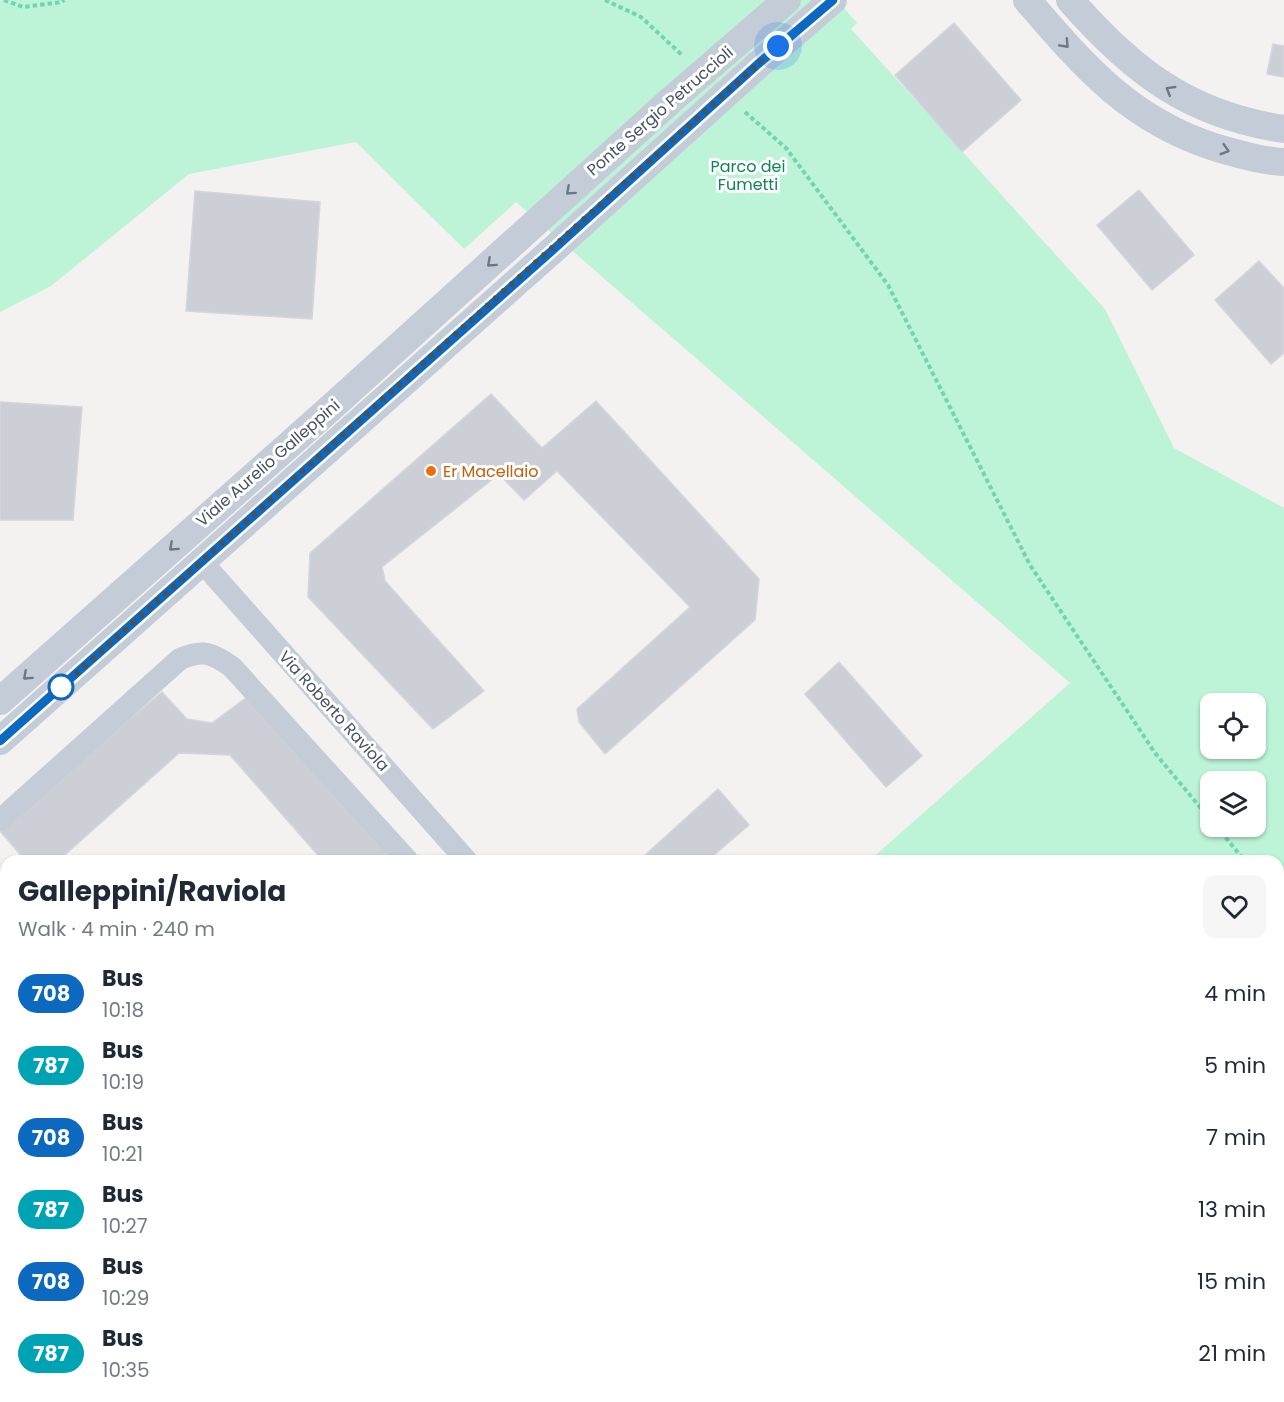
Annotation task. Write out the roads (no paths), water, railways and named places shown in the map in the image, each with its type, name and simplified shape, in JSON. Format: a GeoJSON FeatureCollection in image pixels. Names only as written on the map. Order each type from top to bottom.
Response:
{"type":"FeatureCollection","features":[{"type":"Feature","properties":{"kind":"street","name":"Ponte Sergio Petruccioli"},"geometry":{"type":"LineString","coordinates":[[534,223],[787,0]]}},
{"type":"Feature","properties":{"kind":"street","name":"Ponte Sergio Petruccioli"},"geometry":{"type":"LineString","coordinates":[[555,248],[758,64],[833,0]]}},
{"type":"Feature","properties":{"kind":"street"},"geometry":{"type":"LineString","coordinates":[[1027,0],[1090,71],[1114,93],[1150,118],[1186,136],[1219,148],[1253,158],[1284,162]]}},
{"type":"Feature","properties":{"kind":"street"},"geometry":{"type":"LineString","coordinates":[[1070,0],[1116,49],[1163,86],[1215,113],[1243,122],[1284,129]]}},
{"type":"Feature","properties":{"kind":"street","name":"Viale Aurelio Galleppini"},"geometry":{"type":"LineString","coordinates":[[0,701],[325,413],[534,223]]}},
{"type":"Feature","properties":{"kind":"street","name":"Viale Aurelio Galleppini"},"geometry":{"type":"LineString","coordinates":[[0,741],[555,248]]}},
{"type":"Feature","properties":{"kind":"street","name":"Via Roberto Raviola"},"geometry":{"type":"LineString","coordinates":[[202,562],[462,855]]}},
{"type":"Feature","properties":{"kind":"street"},"geometry":{"type":"LineString","coordinates":[[0,820],[180,659],[194,653],[212,654],[232,667],[403,855]]}},
{"type":"Feature","properties":{"kind":"place","name":"Er Macellaio"},"geometry":{"type":"Point","coordinates":[431,471]}},
{"type":"Feature","properties":{"kind":"park label","name":"Parco dei Fumetti"},"geometry":{"type":"Point","coordinates":[748,175]}}]}
